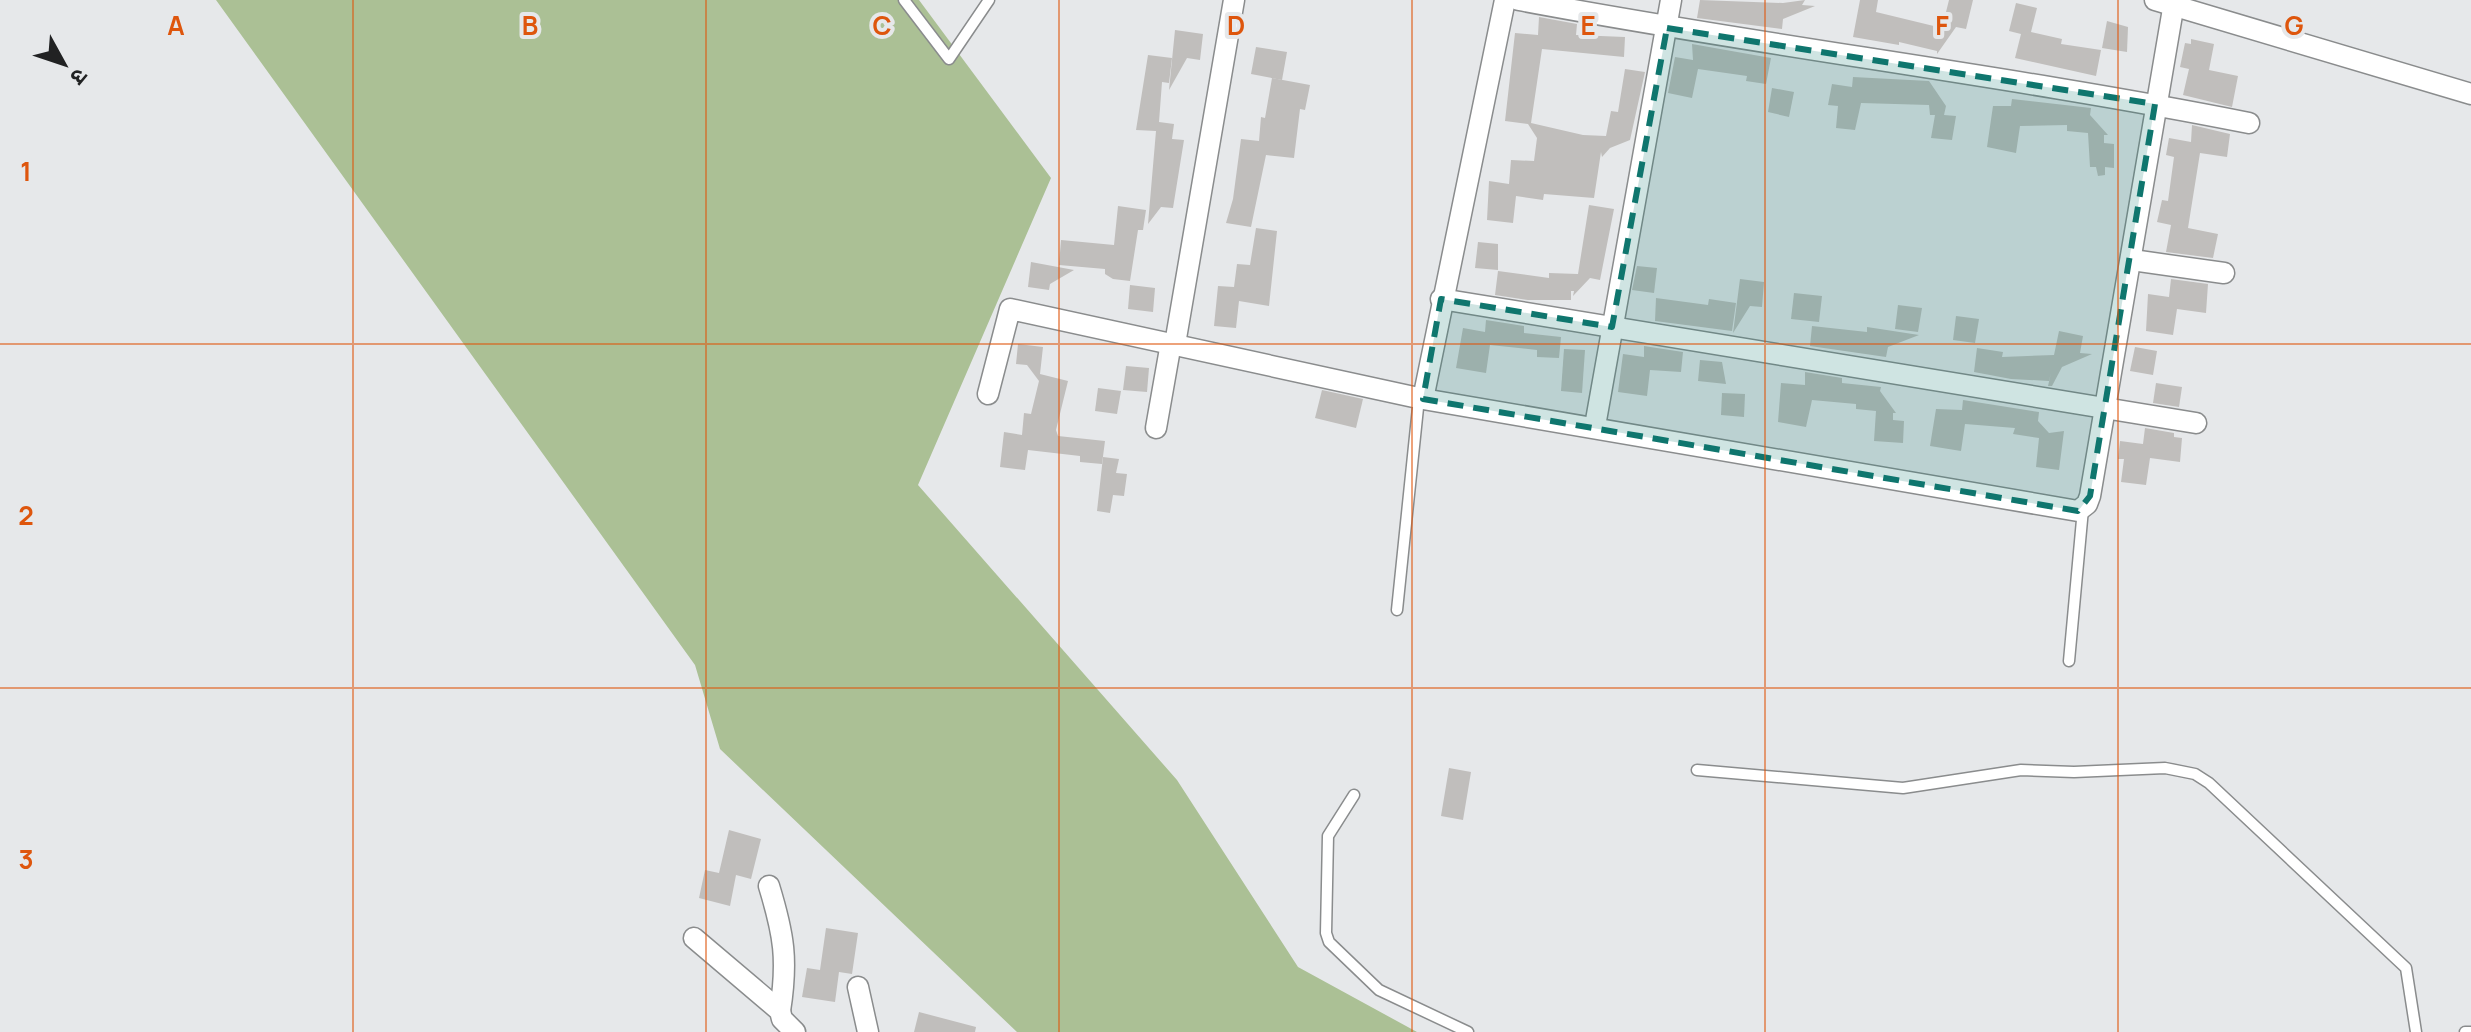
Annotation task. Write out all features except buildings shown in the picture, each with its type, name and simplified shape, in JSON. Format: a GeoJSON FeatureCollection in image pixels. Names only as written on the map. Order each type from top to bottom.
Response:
{"type":"FeatureCollection","features":[{"type":"Feature","properties":{"kind":"street"},"geometry":{"type":"LineString","coordinates":[[1156,428],[1234,0]]}},
{"type":"Feature","properties":{"kind":"street"},"geometry":{"type":"LineString","coordinates":[[1421,399],[1505,0]]}},
{"type":"Feature","properties":{"kind":"street"},"geometry":{"type":"LineString","coordinates":[[1519,0],[1667,28],[2155,104],[2249,123]]}},
{"type":"Feature","properties":{"kind":"street"},"geometry":{"type":"LineString","coordinates":[[1595,426],[1671,0]]}},
{"type":"Feature","properties":{"kind":"street"},"geometry":{"type":"LineString","coordinates":[[988,394],[1010,309],[1421,399],[1595,426],[2072,511],[2083,509],[2090,496],[2132,260],[2155,104],[2164,2],[2471,94]]}},
{"type":"Feature","properties":{"kind":"street"},"geometry":{"type":"LineString","coordinates":[[2132,260],[2224,273]]}},
{"type":"Feature","properties":{"kind":"street"},"geometry":{"type":"LineString","coordinates":[[1441,299],[2196,423]]}},
{"type":"Feature","properties":{"kind":"street"},"geometry":{"type":"LineString","coordinates":[[769,886],[781,927],[787,968],[782,1024]]}},
{"type":"Feature","properties":{"kind":"street"},"geometry":{"type":"LineString","coordinates":[[694,938],[782,1024]]}},
{"type":"Feature","properties":{"kind":"street"},"geometry":{"type":"LineString","coordinates":[[858,987],[868,1032]]}},
{"type":"Feature","properties":{"kind":"lane"},"geometry":{"type":"LineString","coordinates":[[904,0],[949,59],[989,0]]}},
{"type":"Feature","properties":{"kind":"lane"},"geometry":{"type":"LineString","coordinates":[[1397,610],[1421,399]]}},
{"type":"Feature","properties":{"kind":"lane"},"geometry":{"type":"LineString","coordinates":[[2069,661],[2083,509]]}},
{"type":"Feature","properties":{"kind":"lane"},"geometry":{"type":"LineString","coordinates":[[1697,770],[1891,788],[2021,770],[2074,772],[2165,768],[2195,774],[2209,783],[2406,968],[2416,1032]]}},
{"type":"Feature","properties":{"kind":"lane"},"geometry":{"type":"LineString","coordinates":[[1354,795],[1328,836],[1329,942],[1379,990],[1468,1032]]}},
{"type":"Feature","properties":{"kind":"highlighted area"},"geometry":{"type":"Polygon","coordinates":[[[1667,28],[2155,104],[2090,496],[2078,511],[1423,399],[1441,299],[1612,327],[1667,28]]]}},
{"type":"Feature","properties":{"kind":"green space"},"geometry":{"type":"Polygon","coordinates":[[[216,0],[919,0],[1051,178],[918,485],[1177,780],[1298,967],[1417,1032],[1017,1032],[720,749],[695,665],[216,0]]]}}]}
